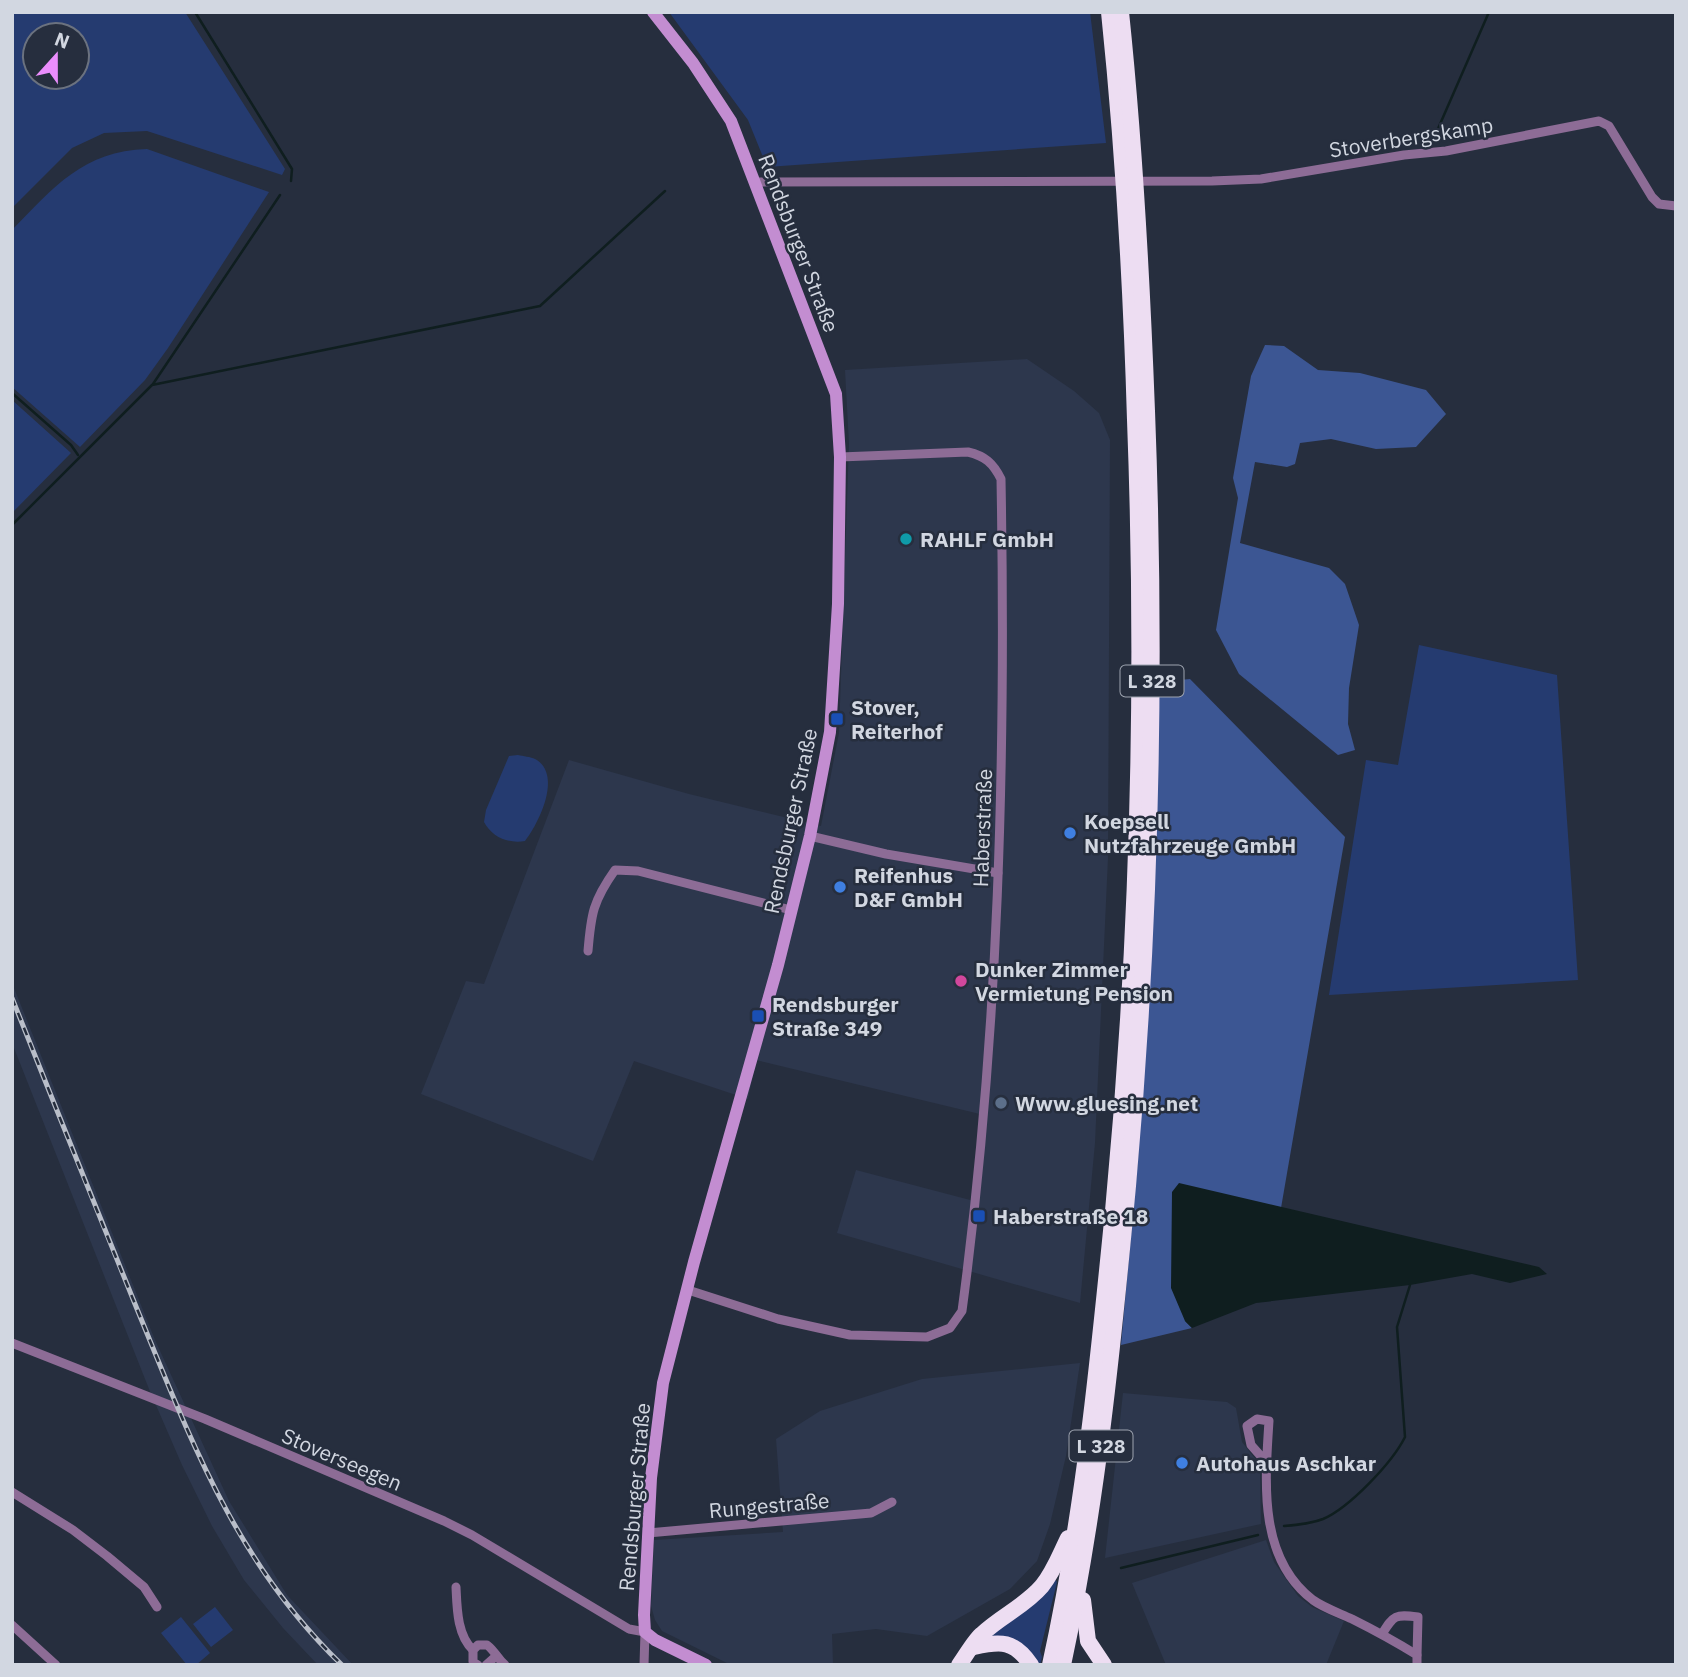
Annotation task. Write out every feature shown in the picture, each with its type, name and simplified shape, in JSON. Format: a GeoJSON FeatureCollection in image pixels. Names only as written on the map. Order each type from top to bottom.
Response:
{"type":"FeatureCollection","features":[{"type":"Feature","properties":{"kind":"highway","name":"L 328"},"geometry":{"type":"LineString","coordinates":[[1050,1665],[1065,1595],[1096,1380],[1126,1059],[1138,777],[1140,642],[1134,371],[1109,12]]}},
{"type":"Feature","properties":{"kind":"highway","name":"L 328"},"geometry":{"type":"LineString","coordinates":[[1063,1665],[1087,1542],[1113,1350],[1134,1117],[1146,928],[1152,638],[1146,371],[1136,187],[1121,12]]}},
{"type":"Feature","properties":{"kind":"highway"},"geometry":{"type":"LineString","coordinates":[[959,1665],[974,1647],[978,1637],[1027,1601],[1041,1587],[1058,1562],[1077,1520]]}},
{"type":"Feature","properties":{"kind":"highway"},"geometry":{"type":"LineString","coordinates":[[1087,1542],[1082,1607],[1084,1623],[1088,1641],[1104,1665]]}},
{"type":"Feature","properties":{"kind":"highway"},"geometry":{"type":"LineString","coordinates":[[974,1647],[993,1642],[1009,1644],[1023,1652],[1031,1665]]}},
{"type":"Feature","properties":{"kind":"street","name":"Rendsburger Straße"},"geometry":{"type":"LineString","coordinates":[[644,1665],[651,1478],[663,1383],[810,836],[830,732],[838,604],[840,457],[836,394],[732,121],[693,63],[653,12]]}},
{"type":"Feature","properties":{"kind":"street","name":"Stoverbergskamp"},"geometry":{"type":"LineString","coordinates":[[756,182],[1261,179],[1404,155],[1446,151],[1599,121],[1609,126],[1652,197],[1660,204],[1676,206]]}},
{"type":"Feature","properties":{"kind":"street","name":"Haberstraße"},"geometry":{"type":"LineString","coordinates":[[688,1290],[778,1319],[850,1335],[928,1337],[950,1328],[962,1311],[984,1115],[994,977],[1004,640],[1001,479],[986,458],[968,452],[840,457]]}},
{"type":"Feature","properties":{"kind":"street"},"geometry":{"type":"LineString","coordinates":[[810,836],[886,854],[998,873]]}},
{"type":"Feature","properties":{"kind":"street"},"geometry":{"type":"LineString","coordinates":[[588,951],[590,916],[602,889],[615,870],[638,871],[791,910]]}},
{"type":"Feature","properties":{"kind":"street","name":"Stoverseegen"},"geometry":{"type":"LineString","coordinates":[[12,1343],[205,1419],[444,1521],[629,1629],[645,1632]]}},
{"type":"Feature","properties":{"kind":"street"},"geometry":{"type":"LineString","coordinates":[[1266,1462],[1269,1525],[1287,1574],[1315,1601],[1382,1634],[1417,1660]]}},
{"type":"Feature","properties":{"kind":"street"},"geometry":{"type":"LineString","coordinates":[[12,1492],[64,1523],[107,1556],[144,1587],[157,1607]]}},
{"type":"Feature","properties":{"kind":"street","name":"Rungestraße"},"geometry":{"type":"LineString","coordinates":[[648,1533],[871,1513],[892,1502]]}},
{"type":"Feature","properties":{"kind":"street"},"geometry":{"type":"LineString","coordinates":[[456,1587],[457,1609],[464,1642],[473,1650]]}},
{"type":"Feature","properties":{"kind":"street"},"geometry":{"type":"LineString","coordinates":[[1382,1634],[1391,1619],[1399,1615],[1418,1617],[1417,1660]]}},
{"type":"Feature","properties":{"kind":"street"},"geometry":{"type":"LineString","coordinates":[[12,1625],[56,1665]]}},
{"type":"Feature","properties":{"kind":"street"},"geometry":{"type":"LineString","coordinates":[[645,1632],[655,1640],[706,1665]]}},
{"type":"Feature","properties":{"kind":"street"},"geometry":{"type":"LineString","coordinates":[[478,1665],[473,1662],[473,1650],[478,1645],[488,1645],[495,1657],[505,1665]]}},
{"type":"Feature","properties":{"kind":"street"},"geometry":{"type":"LineString","coordinates":[[486,1665],[495,1657]]}},
{"type":"Feature","properties":{"kind":"shaded area"},"geometry":{"type":"Polygon","coordinates":[[[12,12],[185,12],[285,169],[282,175],[147,131],[104,133],[72,148],[12,208],[12,12]]]}},
{"type":"Feature","properties":{"kind":"shaded area"},"geometry":{"type":"Polygon","coordinates":[[[669,12],[1090,12],[1106,143],[767,167],[748,120],[669,12]]]}},
{"type":"Feature","properties":{"kind":"shaded area"},"geometry":{"type":"Polygon","coordinates":[[[147,149],[269,192],[145,380],[80,447],[12,387],[12,230],[56,186],[87,164],[125,151],[147,149]]]}},
{"type":"Feature","properties":{"kind":"shaded area"},"geometry":{"type":"Polygon","coordinates":[[[1265,345],[1284,346],[1318,370],[1360,373],[1426,390],[1446,414],[1416,447],[1376,449],[1331,439],[1300,443],[1295,464],[1287,467],[1255,462],[1240,543],[1329,568],[1345,584],[1359,625],[1349,688],[1348,724],[1355,750],[1338,755],[1239,674],[1216,630],[1238,498],[1233,478],[1251,376],[1265,345]]]}},
{"type":"Feature","properties":{"kind":"shaded area"},"geometry":{"type":"Polygon","coordinates":[[[1027,359],[1074,391],[1099,413],[1110,440],[1108,858],[1095,1143],[1080,1303],[837,1233],[856,1170],[974,1201],[984,1115],[756,1060],[748,1099],[634,1061],[593,1161],[421,1094],[466,981],[484,984],[569,760],[689,794],[821,826],[839,733],[849,444],[845,370],[1027,359]]]}},
{"type":"Feature","properties":{"kind":"shaded area"},"geometry":{"type":"Polygon","coordinates":[[[12,400],[71,453],[12,513],[12,400]]]}},
{"type":"Feature","properties":{"kind":"shaded area"},"geometry":{"type":"Polygon","coordinates":[[[1419,645],[1557,675],[1578,980],[1329,995],[1366,760],[1398,765],[1419,645]]]}},
{"type":"Feature","properties":{"kind":"shaded area"},"geometry":{"type":"Polygon","coordinates":[[[1190,679],[1345,837],[1281,1208],[1179,1184],[1185,1321],[1192,1328],[1121,1345],[1138,1158],[1158,682],[1190,679]]]}},
{"type":"Feature","properties":{"kind":"shaded area"},"geometry":{"type":"Polygon","coordinates":[[[509,756],[535,759],[543,766],[548,787],[536,823],[525,841],[519,842],[496,835],[484,822],[486,810],[509,756]]]}},
{"type":"Feature","properties":{"kind":"shaded area"},"geometry":{"type":"Polygon","coordinates":[[[12,983],[155,1340],[229,1501],[287,1595],[353,1665],[318,1665],[283,1628],[244,1580],[212,1526],[149,1389],[12,1043],[12,983]]]}},
{"type":"Feature","properties":{"kind":"shaded area"},"geometry":{"type":"Polygon","coordinates":[[[1179,1183],[1539,1267],[1547,1274],[1510,1283],[1472,1274],[1410,1285],[1256,1303],[1192,1328],[1185,1321],[1171,1288],[1172,1192],[1179,1183]]]}},
{"type":"Feature","properties":{"kind":"shaded area"},"geometry":{"type":"Polygon","coordinates":[[[1080,1363],[1066,1456],[1050,1524],[1037,1561],[1010,1589],[927,1636],[876,1629],[832,1634],[833,1665],[731,1665],[662,1631],[655,1620],[651,1606],[654,1540],[783,1532],[776,1439],[820,1411],[922,1379],[1080,1363]]]}},
{"type":"Feature","properties":{"kind":"shaded area"},"geometry":{"type":"Polygon","coordinates":[[[1123,1393],[1227,1402],[1236,1408],[1242,1442],[1260,1465],[1261,1524],[1105,1558],[1123,1393]]]}},
{"type":"Feature","properties":{"kind":"shaded area"},"geometry":{"type":"Polygon","coordinates":[[[1266,1540],[1274,1562],[1298,1596],[1312,1607],[1344,1621],[1326,1665],[1166,1665],[1132,1583],[1266,1540]]]}},
{"type":"Feature","properties":{"kind":"shaded area"},"geometry":{"type":"Polygon","coordinates":[[[1054,1578],[1057,1582],[1040,1651],[1040,1665],[989,1638],[1054,1578]]]}},
{"type":"Feature","properties":{"kind":"shaded area"},"geometry":{"type":"Polygon","coordinates":[[[215,1607],[233,1630],[211,1647],[193,1624],[215,1607]]]}},
{"type":"Feature","properties":{"kind":"shaded area"},"geometry":{"type":"Polygon","coordinates":[[[181,1617],[210,1653],[196,1665],[187,1665],[161,1633],[181,1617]]]}},
{"type":"Feature","properties":{"kind":"waterway"},"geometry":{"type":"LineString","coordinates":[[195,12],[292,169],[291,181]]}},
{"type":"Feature","properties":{"kind":"waterway"},"geometry":{"type":"LineString","coordinates":[[1437,131],[1489,12]]}},
{"type":"Feature","properties":{"kind":"waterway"},"geometry":{"type":"LineString","coordinates":[[12,525],[152,385],[540,306],[665,191]]}},
{"type":"Feature","properties":{"kind":"waterway"},"geometry":{"type":"LineString","coordinates":[[153,384],[280,195]]}},
{"type":"Feature","properties":{"kind":"waterway"},"geometry":{"type":"LineString","coordinates":[[12,393],[71,445],[78,455]]}},
{"type":"Feature","properties":{"kind":"waterway"},"geometry":{"type":"LineString","coordinates":[[1284,1526],[1318,1521],[1345,1505],[1380,1471],[1405,1437],[1397,1327],[1410,1285]]}},
{"type":"Feature","properties":{"kind":"waterway"},"geometry":{"type":"LineString","coordinates":[[1121,1568],[1258,1535]]}},
{"type":"Feature","properties":{"kind":"railway"},"geometry":{"type":"LineString","coordinates":[[12,998],[196,1450],[244,1541],[272,1584],[342,1665]]}},
{"type":"Feature","properties":{"kind":"place","name":"RAHLF GmbH"},"geometry":{"type":"Point","coordinates":[906,539]}},
{"type":"Feature","properties":{"kind":"place","name":"Stover, Reiterhof"},"geometry":{"type":"Point","coordinates":[837,719]}},
{"type":"Feature","properties":{"kind":"place","name":"Koepsell Nutzfahrzeuge GmbH"},"geometry":{"type":"Point","coordinates":[1070,833]}},
{"type":"Feature","properties":{"kind":"place","name":"Reifenhus D&F GmbH"},"geometry":{"type":"Point","coordinates":[840,887]}},
{"type":"Feature","properties":{"kind":"place","name":"Dunker Zimmer Vermietung Pension"},"geometry":{"type":"Point","coordinates":[961,981]}},
{"type":"Feature","properties":{"kind":"place","name":"Rendsburger Straße 349"},"geometry":{"type":"Point","coordinates":[758,1016]}},
{"type":"Feature","properties":{"kind":"place","name":"Www.gluesing.net"},"geometry":{"type":"Point","coordinates":[1001,1103]}},
{"type":"Feature","properties":{"kind":"place","name":"Haberstraße 18"},"geometry":{"type":"Point","coordinates":[979,1216]}},
{"type":"Feature","properties":{"kind":"place","name":"Autohaus Aschkar"},"geometry":{"type":"Point","coordinates":[1182,1463]}}]}
